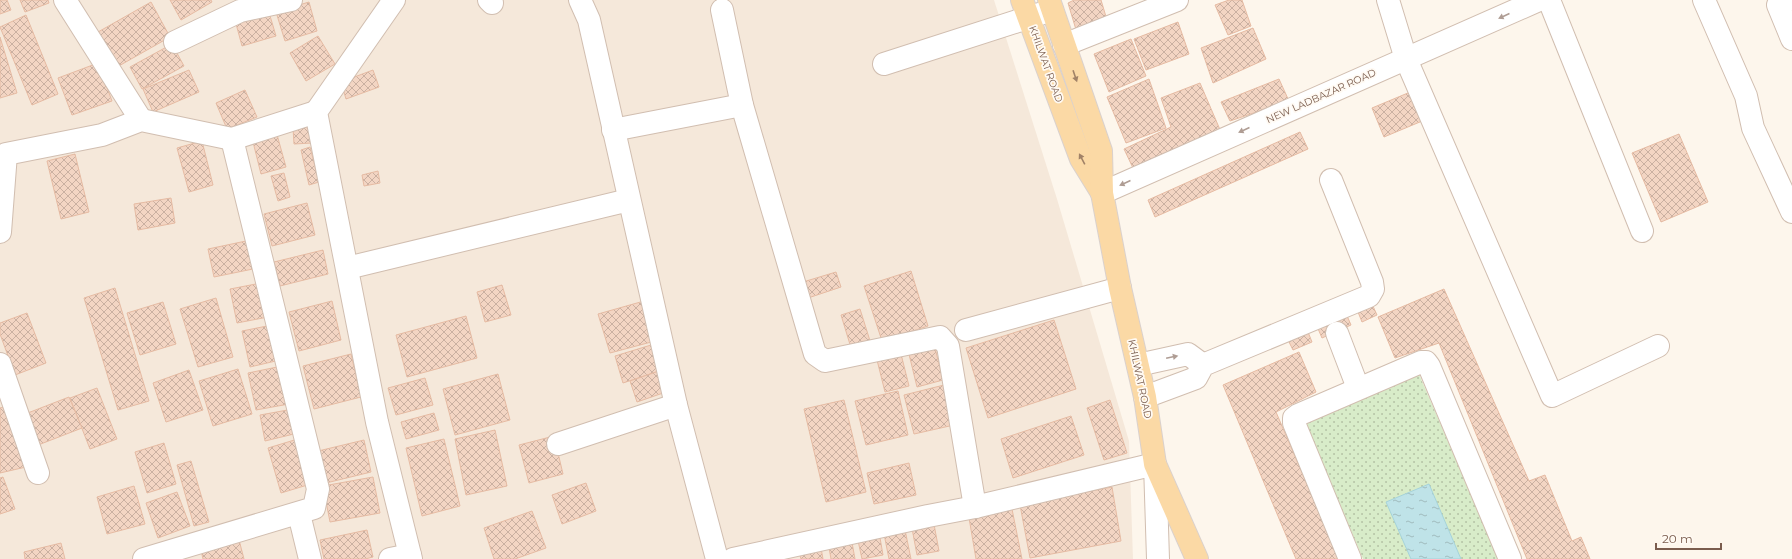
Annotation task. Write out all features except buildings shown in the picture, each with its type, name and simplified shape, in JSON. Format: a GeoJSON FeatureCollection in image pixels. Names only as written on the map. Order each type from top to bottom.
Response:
{"type":"FeatureCollection","features":[{"type":"Feature","properties":{"kind":"main road","name":"KHILWAT ROAD"},"geometry":{"type":"LineString","coordinates":[[1050,5],[1102,151],[1102,193],[1120,288],[1146,398],[1155,464],[1197,559]]}},
{"type":"Feature","properties":{"kind":"main road","name":"KHILWAT ROAD"},"geometry":{"type":"LineString","coordinates":[[1025,9],[1080,158],[1102,193]]}},
{"type":"Feature","properties":{"kind":"street"},"geometry":{"type":"LineString","coordinates":[[65,0],[141,120]]}},
{"type":"Feature","properties":{"kind":"street"},"geometry":{"type":"LineString","coordinates":[[175,42],[240,11],[291,0]]}},
{"type":"Feature","properties":{"kind":"street"},"geometry":{"type":"LineString","coordinates":[[0,232],[3,154],[102,135],[141,120],[232,139],[316,112],[394,0]]}},
{"type":"Feature","properties":{"kind":"street"},"geometry":{"type":"LineString","coordinates":[[580,0],[589,20],[676,405],[717,559]]}},
{"type":"Feature","properties":{"kind":"street"},"geometry":{"type":"LineString","coordinates":[[1064,45],[1177,0]]}},
{"type":"Feature","properties":{"kind":"street"},"geometry":{"type":"LineString","coordinates":[[1388,0],[1406,59],[1552,396],[1658,346]]}},
{"type":"Feature","properties":{"kind":"street","name":"NEW LADBAZAR ROAD"},"geometry":{"type":"LineString","coordinates":[[1102,193],[1539,0]]}},
{"type":"Feature","properties":{"kind":"street"},"geometry":{"type":"LineString","coordinates":[[1549,0],[1642,231]]}},
{"type":"Feature","properties":{"kind":"street"},"geometry":{"type":"LineString","coordinates":[[1704,0],[1746,96],[1752,128],[1787,187],[1792,212]]}},
{"type":"Feature","properties":{"kind":"street"},"geometry":{"type":"LineString","coordinates":[[1789,0],[1778,5],[1792,39]]}},
{"type":"Feature","properties":{"kind":"street"},"geometry":{"type":"LineString","coordinates":[[884,64],[1025,9],[1050,5]]}},
{"type":"Feature","properties":{"kind":"street"},"geometry":{"type":"LineString","coordinates":[[722,10],[742,105],[815,354],[825,361],[940,337],[945,341],[948,346],[975,507]]}},
{"type":"Feature","properties":{"kind":"street"},"geometry":{"type":"LineString","coordinates":[[613,130],[742,105]]}},
{"type":"Feature","properties":{"kind":"street"},"geometry":{"type":"LineString","coordinates":[[316,112],[404,558]]}},
{"type":"Feature","properties":{"kind":"street"},"geometry":{"type":"LineString","coordinates":[[144,559],[299,514],[314,508],[318,489],[232,139]]}},
{"type":"Feature","properties":{"kind":"street"},"geometry":{"type":"LineString","coordinates":[[1146,398],[1196,378],[1204,365],[1331,320],[1368,296],[1373,290],[1372,282],[1331,180]]}},
{"type":"Feature","properties":{"kind":"street"},"geometry":{"type":"LineString","coordinates":[[347,268],[629,200]]}},
{"type":"Feature","properties":{"kind":"street"},"geometry":{"type":"LineString","coordinates":[[966,330],[1120,288]]}},
{"type":"Feature","properties":{"kind":"street"},"geometry":{"type":"LineString","coordinates":[[1331,320],[1358,388]]}},
{"type":"Feature","properties":{"kind":"street"},"geometry":{"type":"LineString","coordinates":[[1138,365],[1188,354],[1204,365]]}},
{"type":"Feature","properties":{"kind":"street"},"geometry":{"type":"LineString","coordinates":[[1350,559],[1294,423],[1294,418],[1358,388],[1421,362],[1426,362],[1510,559]]}},
{"type":"Feature","properties":{"kind":"street"},"geometry":{"type":"LineString","coordinates":[[0,364],[38,473]]}},
{"type":"Feature","properties":{"kind":"street"},"geometry":{"type":"LineString","coordinates":[[558,444],[676,405]]}},
{"type":"Feature","properties":{"kind":"street"},"geometry":{"type":"LineString","coordinates":[[733,559],[975,507],[1155,464],[1158,559]]}},
{"type":"Feature","properties":{"kind":"street"},"geometry":{"type":"LineString","coordinates":[[299,514],[310,559]]}},
{"type":"Feature","properties":{"kind":"shaded area"},"geometry":{"type":"Polygon","coordinates":[[[0,0],[994,0],[1057,199],[1129,441],[1133,559],[0,559],[0,0]]]}},
{"type":"Feature","properties":{"kind":"green space"},"geometry":{"type":"Polygon","coordinates":[[[1418,372],[1499,559],[1363,559],[1304,421],[1418,372]]]}},
{"type":"Feature","properties":{"kind":"water"},"geometry":{"type":"Polygon","coordinates":[[[1429,484],[1461,559],[1411,559],[1386,502],[1429,484]]]}}]}
